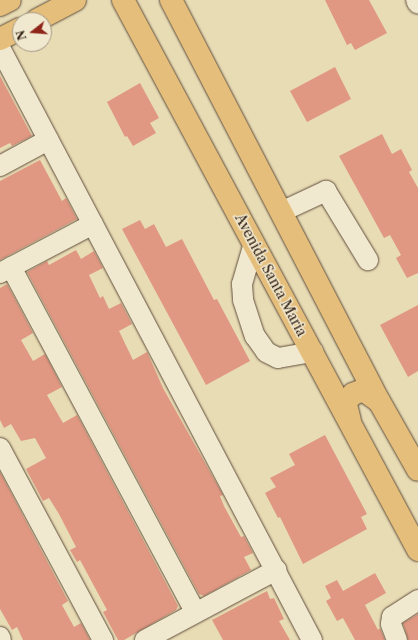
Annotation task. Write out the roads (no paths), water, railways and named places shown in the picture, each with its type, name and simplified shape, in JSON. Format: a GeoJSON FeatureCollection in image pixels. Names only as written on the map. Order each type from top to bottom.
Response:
{"type":"FeatureCollection","features":[{"type":"Feature","properties":{"kind":"main road"},"geometry":{"type":"LineString","coordinates":[[0,5],[10,0]]}},
{"type":"Feature","properties":{"kind":"main road"},"geometry":{"type":"LineString","coordinates":[[52,12],[75,0]]}},
{"type":"Feature","properties":{"kind":"main road","name":"Avenida Santa Maria"},"geometry":{"type":"LineString","coordinates":[[122,0],[313,352],[418,550]]}},
{"type":"Feature","properties":{"kind":"main road"},"geometry":{"type":"LineString","coordinates":[[171,0],[379,400],[418,470]]}},
{"type":"Feature","properties":{"kind":"main road"},"geometry":{"type":"LineString","coordinates":[[0,39],[12,33]]}},
{"type":"Feature","properties":{"kind":"main road"},"geometry":{"type":"LineString","coordinates":[[351,423],[346,405],[349,397],[363,390],[379,400]]}},
{"type":"Feature","properties":{"kind":"street"},"geometry":{"type":"LineString","coordinates":[[416,0],[418,4]]}},
{"type":"Feature","properties":{"kind":"street"},"geometry":{"type":"LineString","coordinates":[[0,48],[312,640]]}},
{"type":"Feature","properties":{"kind":"street"},"geometry":{"type":"LineString","coordinates":[[0,166],[48,140]]}},
{"type":"Feature","properties":{"kind":"street"},"geometry":{"type":"LineString","coordinates":[[281,212],[326,192],[368,260]]}},
{"type":"Feature","properties":{"kind":"street"},"geometry":{"type":"LineString","coordinates":[[93,224],[5,270],[196,613]]}},
{"type":"Feature","properties":{"kind":"street"},"geometry":{"type":"LineString","coordinates":[[254,243],[242,284],[243,300],[255,336],[266,352],[278,358],[313,352]]}},
{"type":"Feature","properties":{"kind":"street"},"geometry":{"type":"LineString","coordinates":[[0,448],[103,640]]}},
{"type":"Feature","properties":{"kind":"street"},"geometry":{"type":"LineString","coordinates":[[145,640],[276,570]]}},
{"type":"Feature","properties":{"kind":"street"},"geometry":{"type":"LineString","coordinates":[[397,640],[391,624],[392,617],[418,600]]}}]}
